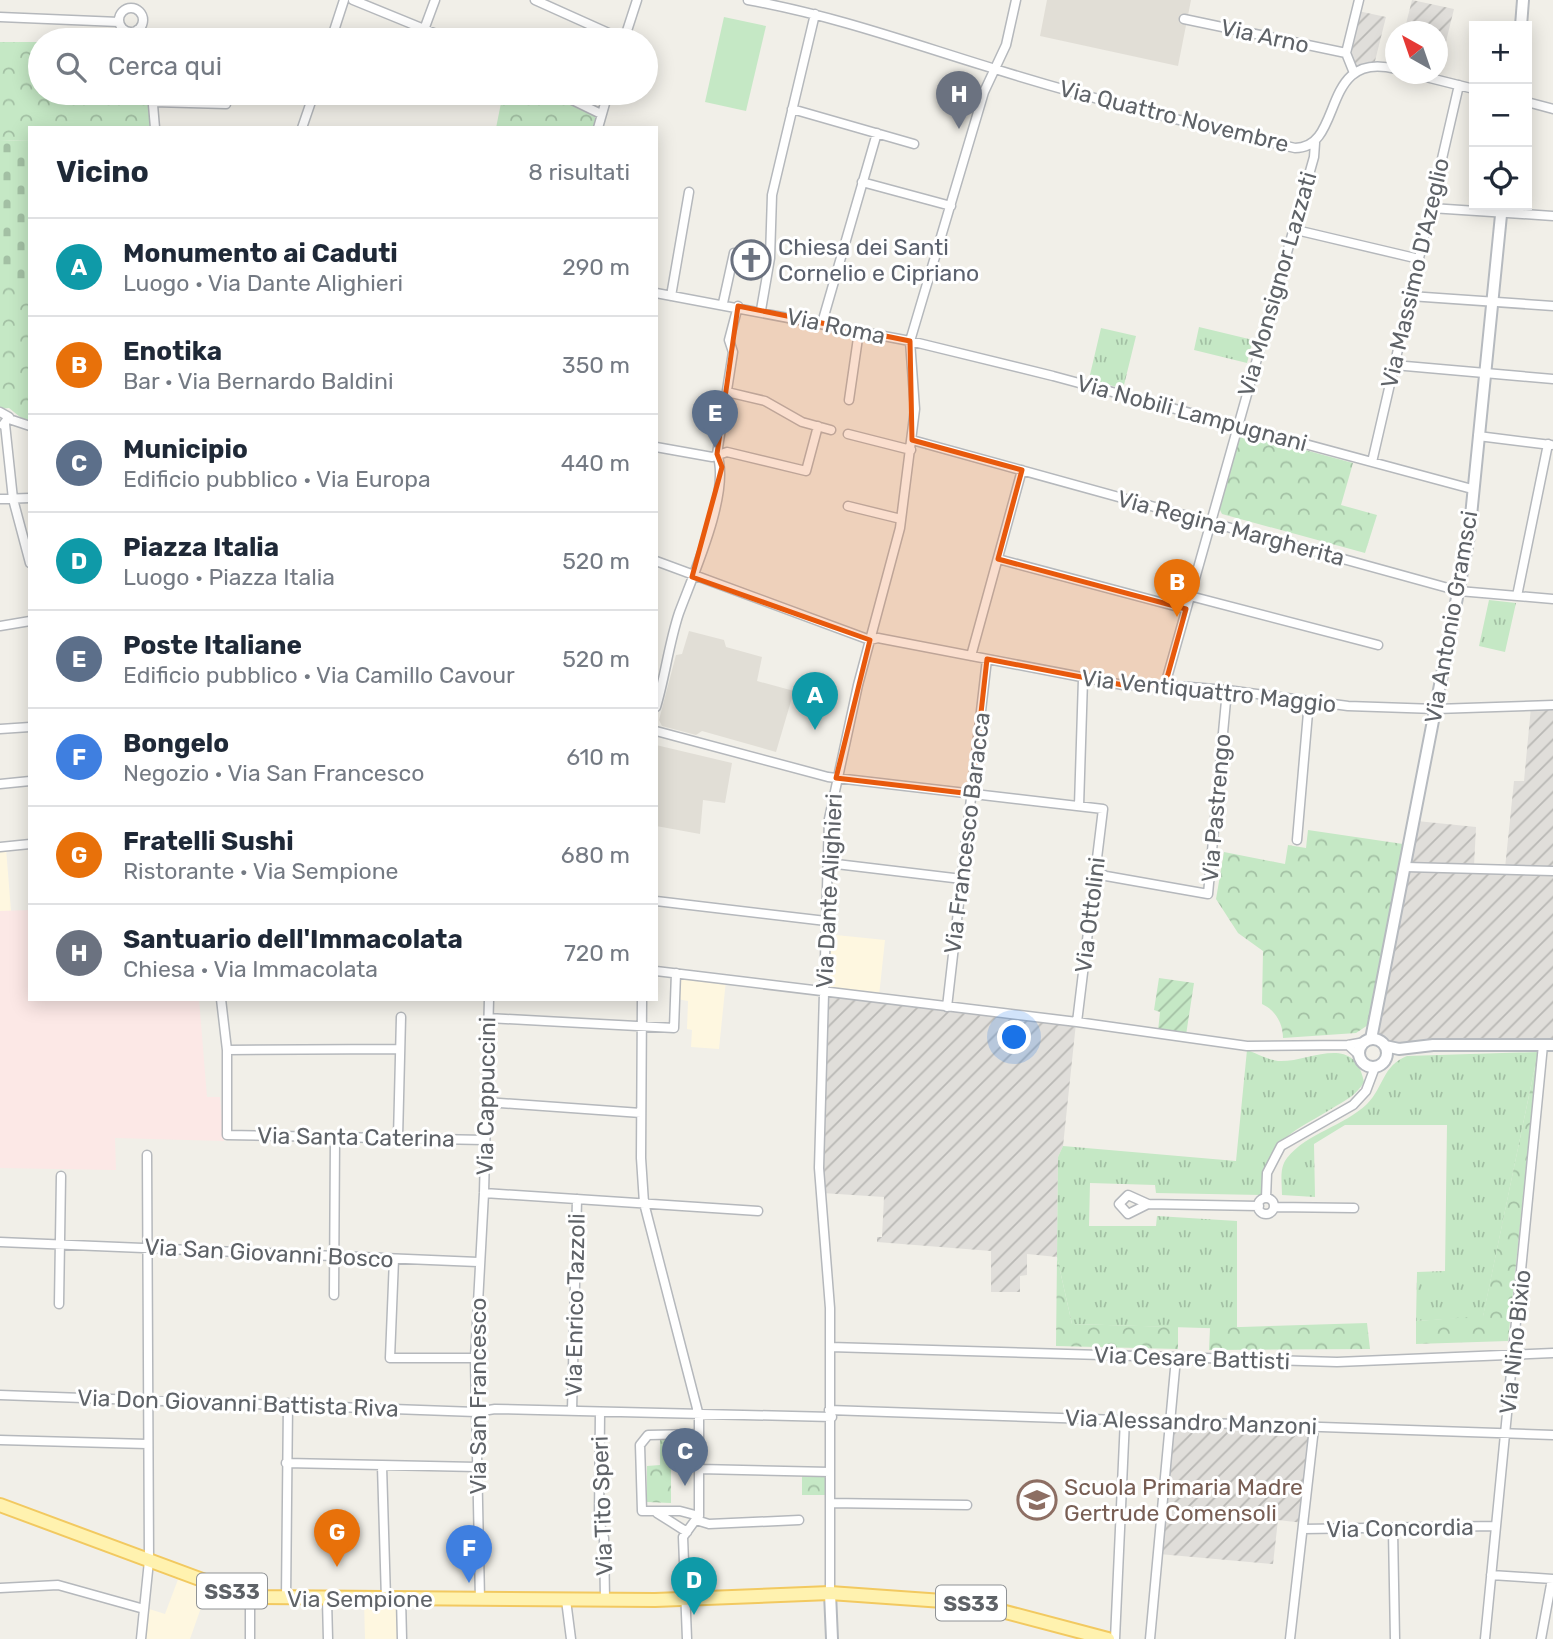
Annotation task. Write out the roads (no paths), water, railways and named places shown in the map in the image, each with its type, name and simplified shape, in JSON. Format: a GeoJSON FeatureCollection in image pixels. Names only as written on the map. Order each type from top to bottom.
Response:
{"type":"FeatureCollection","features":[{"type":"Feature","properties":{"kind":"main road","name":"Via Sempione"},"geometry":{"type":"LineString","coordinates":[[0,1505],[149,1561],[250,1595],[327,1600],[605,1600],[830,1593],[971,1603],[1108,1639]]}},
{"type":"Feature","properties":{"kind":"street"},"geometry":{"type":"LineString","coordinates":[[123,0],[126,9]]}},
{"type":"Feature","properties":{"kind":"street"},"geometry":{"type":"LineString","coordinates":[[335,28],[344,0]]}},
{"type":"Feature","properties":{"kind":"street"},"geometry":{"type":"LineString","coordinates":[[353,0],[425,27],[435,0]]}},
{"type":"Feature","properties":{"kind":"street"},"geometry":{"type":"LineString","coordinates":[[535,0],[597,28]]}},
{"type":"Feature","properties":{"kind":"street"},"geometry":{"type":"LineString","coordinates":[[628,28],[637,0]]}},
{"type":"Feature","properties":{"kind":"street","name":"Via Quattro Novembre"},"geometry":{"type":"LineString","coordinates":[[748,0],[888,33],[994,69],[1143,112],[1295,148],[1315,143],[1342,86],[1354,73]]}},
{"type":"Feature","properties":{"kind":"street"},"geometry":{"type":"LineString","coordinates":[[910,341],[994,69],[1006,45],[1016,0]]}},
{"type":"Feature","properties":{"kind":"street"},"geometry":{"type":"LineString","coordinates":[[1359,0],[1346,53],[1354,73],[1371,66],[1385,68]]}},
{"type":"Feature","properties":{"kind":"street"},"geometry":{"type":"LineString","coordinates":[[1521,21],[1523,0]]}},
{"type":"Feature","properties":{"kind":"street"},"geometry":{"type":"LineString","coordinates":[[124,28],[119,22],[120,15],[126,9],[134,9],[142,16],[138,28]]}},
{"type":"Feature","properties":{"kind":"street"},"geometry":{"type":"LineString","coordinates":[[761,310],[770,258],[772,195],[815,14]]}},
{"type":"Feature","properties":{"kind":"street"},"geometry":{"type":"LineString","coordinates":[[0,18],[119,22]]}},
{"type":"Feature","properties":{"kind":"street","name":"Via Arno"},"geometry":{"type":"LineString","coordinates":[[1184,19],[1346,53]]}},
{"type":"Feature","properties":{"kind":"street"},"geometry":{"type":"LineString","coordinates":[[1448,82],[1469,88]]}},
{"type":"Feature","properties":{"kind":"street","name":"Via Massimo D'Azeglio"},"geometry":{"type":"LineString","coordinates":[[1372,461],[1459,85]]}},
{"type":"Feature","properties":{"kind":"street"},"geometry":{"type":"LineString","coordinates":[[1532,103],[1553,109]]}},
{"type":"Feature","properties":{"kind":"street"},"geometry":{"type":"LineString","coordinates":[[153,105],[155,126]]}},
{"type":"Feature","properties":{"kind":"street"},"geometry":{"type":"LineString","coordinates":[[303,126],[310,105]]}},
{"type":"Feature","properties":{"kind":"street"},"geometry":{"type":"LineString","coordinates":[[583,105],[601,114]]}},
{"type":"Feature","properties":{"kind":"street"},"geometry":{"type":"LineString","coordinates":[[598,126],[604,105]]}},
{"type":"Feature","properties":{"kind":"street"},"geometry":{"type":"LineString","coordinates":[[792,110],[914,144]]}},
{"type":"Feature","properties":{"kind":"street"},"geometry":{"type":"LineString","coordinates":[[822,323],[877,133]]}},
{"type":"Feature","properties":{"kind":"street","name":"Via Monsignor Lazzati"},"geometry":{"type":"LineString","coordinates":[[1165,684],[1314,157],[1315,143]]}},
{"type":"Feature","properties":{"kind":"street"},"geometry":{"type":"LineString","coordinates":[[862,182],[951,205]]}},
{"type":"Feature","properties":{"kind":"street"},"geometry":{"type":"LineString","coordinates":[[671,296],[690,191]]}},
{"type":"Feature","properties":{"kind":"street"},"geometry":{"type":"LineString","coordinates":[[1430,208],[1469,209]]}},
{"type":"Feature","properties":{"kind":"street","name":"Via Antonio Gramsci"},"geometry":{"type":"LineString","coordinates":[[1377,1045],[1374,1026],[1469,536],[1501,210]]}},
{"type":"Feature","properties":{"kind":"street"},"geometry":{"type":"LineString","coordinates":[[1508,210],[1553,216]]}},
{"type":"Feature","properties":{"kind":"street"},"geometry":{"type":"LineString","coordinates":[[1292,229],[1419,259]]}},
{"type":"Feature","properties":{"kind":"street"},"geometry":{"type":"LineString","coordinates":[[723,303],[734,253]]}},
{"type":"Feature","properties":{"kind":"street","name":"Via Roma"},"geometry":{"type":"LineString","coordinates":[[658,293],[761,310],[910,341]]}},
{"type":"Feature","properties":{"kind":"street"},"geometry":{"type":"LineString","coordinates":[[1410,296],[1553,306]]}},
{"type":"Feature","properties":{"kind":"street"},"geometry":{"type":"LineString","coordinates":[[658,693],[661,671],[713,516],[722,467],[717,454],[733,352],[729,340],[738,306]]}},
{"type":"Feature","properties":{"kind":"street"},"geometry":{"type":"LineString","coordinates":[[849,400],[859,331]]}},
{"type":"Feature","properties":{"kind":"street","name":"Via Nobili Lampugnani"},"geometry":{"type":"LineString","coordinates":[[910,341],[1472,489]]}},
{"type":"Feature","properties":{"kind":"street","name":"Via Dante Alighieri"},"geometry":{"type":"LineString","coordinates":[[830,1593],[830,1349],[819,1168],[829,820],[836,778],[901,519],[915,409],[910,341]]}},
{"type":"Feature","properties":{"kind":"street"},"geometry":{"type":"LineString","coordinates":[[1394,365],[1553,379]]}},
{"type":"Feature","properties":{"kind":"street"},"geometry":{"type":"LineString","coordinates":[[727,392],[765,401],[787,416],[831,430]]}},
{"type":"Feature","properties":{"kind":"street"},"geometry":{"type":"LineString","coordinates":[[0,412],[6,413],[13,499],[28,555]]}},
{"type":"Feature","properties":{"kind":"street"},"geometry":{"type":"LineString","coordinates":[[5,422],[28,426]]}},
{"type":"Feature","properties":{"kind":"street"},"geometry":{"type":"LineString","coordinates":[[658,447],[712,457],[727,452],[806,471],[818,426]]}},
{"type":"Feature","properties":{"kind":"street"},"geometry":{"type":"LineString","coordinates":[[848,434],[911,450]]}},
{"type":"Feature","properties":{"kind":"street"},"geometry":{"type":"LineString","coordinates":[[1478,436],[1550,445],[1517,596]]}},
{"type":"Feature","properties":{"kind":"street","name":"Via Regina Margherita"},"geometry":{"type":"LineString","coordinates":[[912,440],[1459,591],[1553,600]]}},
{"type":"Feature","properties":{"kind":"street"},"geometry":{"type":"LineString","coordinates":[[971,656],[1022,470]]}},
{"type":"Feature","properties":{"kind":"street"},"geometry":{"type":"LineString","coordinates":[[0,499],[28,498]]}},
{"type":"Feature","properties":{"kind":"street"},"geometry":{"type":"LineString","coordinates":[[848,506],[901,519]]}},
{"type":"Feature","properties":{"kind":"street"},"geometry":{"type":"LineString","coordinates":[[998,559],[1186,609]]}},
{"type":"Feature","properties":{"kind":"street","name":"Via Ventiquattro Maggio"},"geometry":{"type":"LineString","coordinates":[[658,562],[692,577],[870,640],[878,638],[1083,679],[1123,685],[1165,684],[1227,690],[1309,701],[1436,709],[1553,705]]}},
{"type":"Feature","properties":{"kind":"street"},"geometry":{"type":"LineString","coordinates":[[1190,596],[1378,645]]}},
{"type":"Feature","properties":{"kind":"street"},"geometry":{"type":"LineString","coordinates":[[0,626],[28,621]]}},
{"type":"Feature","properties":{"kind":"street","name":"Via Francesco Baracca"},"geometry":{"type":"LineString","coordinates":[[947,1007],[987,659]]}},
{"type":"Feature","properties":{"kind":"street"},"geometry":{"type":"LineString","coordinates":[[658,732],[836,778],[1079,806],[1083,679]]}},
{"type":"Feature","properties":{"kind":"street","name":"Via Pastrengo"},"geometry":{"type":"LineString","coordinates":[[1095,870],[1106,876],[1208,894],[1227,690]]}},
{"type":"Feature","properties":{"kind":"street"},"geometry":{"type":"LineString","coordinates":[[1297,840],[1309,701]]}},
{"type":"Feature","properties":{"kind":"street"},"geometry":{"type":"LineString","coordinates":[[0,729],[28,727]]}},
{"type":"Feature","properties":{"kind":"street"},"geometry":{"type":"LineString","coordinates":[[0,784],[28,781]]}},
{"type":"Feature","properties":{"kind":"street","name":"Via Ottolini"},"geometry":{"type":"LineString","coordinates":[[1077,1022],[1103,809],[1079,806]]}},
{"type":"Feature","properties":{"kind":"street"},"geometry":{"type":"LineString","coordinates":[[0,847],[28,844]]}},
{"type":"Feature","properties":{"kind":"street"},"geometry":{"type":"LineString","coordinates":[[828,863],[962,879]]}},
{"type":"Feature","properties":{"kind":"street"},"geometry":{"type":"LineString","coordinates":[[1406,867],[1553,871]]}},
{"type":"Feature","properties":{"kind":"street"},"geometry":{"type":"LineString","coordinates":[[658,901],[825,921]]}},
{"type":"Feature","properties":{"kind":"street"},"geometry":{"type":"LineString","coordinates":[[658,971],[1077,1022],[1247,1046],[1377,1045],[1399,1049],[1433,1045],[1548,1045]]}},
{"type":"Feature","properties":{"kind":"street"},"geometry":{"type":"LineString","coordinates":[[488,1018],[674,1028],[676,973]]}},
{"type":"Feature","properties":{"kind":"street"},"geometry":{"type":"LineString","coordinates":[[221,1001],[227,1049],[399,1049]]}},
{"type":"Feature","properties":{"kind":"street","name":"Via Cappuccini"},"geometry":{"type":"LineString","coordinates":[[484,1193],[489,1001]]}},
{"type":"Feature","properties":{"kind":"street"},"geometry":{"type":"LineString","coordinates":[[642,1001],[640,1026],[644,1203],[699,1416],[697,1518],[683,1536],[687,1639]]}},
{"type":"Feature","properties":{"kind":"street"},"geometry":{"type":"LineString","coordinates":[[398,1138],[401,1017]]}},
{"type":"Feature","properties":{"kind":"street"},"geometry":{"type":"LineString","coordinates":[[1348,1045],[1372,1066]]}},
{"type":"Feature","properties":{"kind":"street"},"geometry":{"type":"LineString","coordinates":[[1359,1055],[1377,1045]]}},
{"type":"Feature","properties":{"kind":"street"},"geometry":{"type":"LineString","coordinates":[[1259,1206],[1266,1198],[1267,1172],[1281,1146],[1353,1105],[1366,1091],[1377,1045]]}},
{"type":"Feature","properties":{"kind":"street","name":"Via Nino Bixio"},"geometry":{"type":"LineString","coordinates":[[1485,1639],[1548,1045]]}},
{"type":"Feature","properties":{"kind":"street","name":"Via Santa Caterina"},"geometry":{"type":"LineString","coordinates":[[227,1049],[227,1135],[485,1140]]}},
{"type":"Feature","properties":{"kind":"street"},"geometry":{"type":"LineString","coordinates":[[486,1102],[641,1113]]}},
{"type":"Feature","properties":{"kind":"street"},"geometry":{"type":"LineString","coordinates":[[334,1296],[335,1137]]}},
{"type":"Feature","properties":{"kind":"street"},"geometry":{"type":"LineString","coordinates":[[141,1639],[149,1561],[147,1155]]}},
{"type":"Feature","properties":{"kind":"street"},"geometry":{"type":"LineString","coordinates":[[59,1304],[61,1176]]}},
{"type":"Feature","properties":{"kind":"street"},"geometry":{"type":"LineString","coordinates":[[484,1193],[758,1211]]}},
{"type":"Feature","properties":{"kind":"street","name":"Via San Francesco"},"geometry":{"type":"LineString","coordinates":[[480,1600],[475,1359],[478,1262],[484,1193]]}},
{"type":"Feature","properties":{"kind":"street"},"geometry":{"type":"LineString","coordinates":[[1266,1198],[1271,1199],[1274,1206]]}},
{"type":"Feature","properties":{"kind":"street","name":"Via Enrico Tazzoli"},"geometry":{"type":"LineString","coordinates":[[572,1411],[577,1199]]}},
{"type":"Feature","properties":{"kind":"street"},"geometry":{"type":"LineString","coordinates":[[1148,1204],[1259,1206],[1266,1214],[1274,1206],[1354,1208]]}},
{"type":"Feature","properties":{"kind":"street","name":"Via San Giovanni Bosco"},"geometry":{"type":"LineString","coordinates":[[0,1242],[478,1262]]}},
{"type":"Feature","properties":{"kind":"street"},"geometry":{"type":"LineString","coordinates":[[394,1259],[390,1358],[475,1359]]}},
{"type":"Feature","properties":{"kind":"street","name":"Via Cesare Battisti"},"geometry":{"type":"LineString","coordinates":[[830,1349],[1337,1362],[1553,1353]]}},
{"type":"Feature","properties":{"kind":"street"},"geometry":{"type":"LineString","coordinates":[[1150,1639],[1176,1358]]}},
{"type":"Feature","properties":{"kind":"street","name":"Via Don Giovanni Battista Riva"},"geometry":{"type":"LineString","coordinates":[[0,1395],[288,1403],[476,1412],[495,1409],[699,1416]]}},
{"type":"Feature","properties":{"kind":"street"},"geometry":{"type":"LineString","coordinates":[[286,1599],[288,1403]]}},
{"type":"Feature","properties":{"kind":"street","name":"Via Tito Speri"},"geometry":{"type":"LineString","coordinates":[[600,1412],[600,1521],[604,1538],[605,1600]]}},
{"type":"Feature","properties":{"kind":"street","name":"Via Alessandro Manzoni"},"geometry":{"type":"LineString","coordinates":[[699,1416],[830,1413],[1125,1419],[1553,1435]]}},
{"type":"Feature","properties":{"kind":"street"},"geometry":{"type":"LineString","coordinates":[[1115,1639],[1125,1419]]}},
{"type":"Feature","properties":{"kind":"street"},"geometry":{"type":"LineString","coordinates":[[1290,1639],[1314,1428]]}},
{"type":"Feature","properties":{"kind":"street"},"geometry":{"type":"LineString","coordinates":[[687,1532],[657,1513],[641,1509],[641,1442],[648,1435],[698,1434]]}},
{"type":"Feature","properties":{"kind":"street"},"geometry":{"type":"LineString","coordinates":[[0,1440],[147,1444]]}},
{"type":"Feature","properties":{"kind":"street"},"geometry":{"type":"LineString","coordinates":[[286,1463],[477,1467]]}},
{"type":"Feature","properties":{"kind":"street"},"geometry":{"type":"LineString","coordinates":[[382,1466],[386,1599]]}},
{"type":"Feature","properties":{"kind":"street"},"geometry":{"type":"LineString","coordinates":[[699,1469],[830,1472]]}},
{"type":"Feature","properties":{"kind":"street"},"geometry":{"type":"LineString","coordinates":[[830,1503],[967,1505]]}},
{"type":"Feature","properties":{"kind":"street"},"geometry":{"type":"LineString","coordinates":[[657,1513],[680,1511],[709,1524],[799,1520]]}},
{"type":"Feature","properties":{"kind":"street","name":"Via Concordia"},"geometry":{"type":"LineString","coordinates":[[1303,1529],[1393,1530],[1496,1526]]}},
{"type":"Feature","properties":{"kind":"street"},"geometry":{"type":"LineString","coordinates":[[1393,1530],[1395,1639]]}},
{"type":"Feature","properties":{"kind":"street"},"geometry":{"type":"LineString","coordinates":[[1491,1575],[1553,1578],[1541,1639]]}},
{"type":"Feature","properties":{"kind":"street"},"geometry":{"type":"LineString","coordinates":[[0,1588],[58,1585],[144,1609]]}},
{"type":"Feature","properties":{"kind":"street"},"geometry":{"type":"LineString","coordinates":[[830,1593],[832,1639]]}},
{"type":"Feature","properties":{"kind":"street"},"geometry":{"type":"LineString","coordinates":[[250,1595],[250,1639]]}},
{"type":"Feature","properties":{"kind":"street"},"geometry":{"type":"LineString","coordinates":[[401,1598],[402,1639]]}},
{"type":"Feature","properties":{"kind":"street"},"geometry":{"type":"LineString","coordinates":[[327,1600],[328,1639]]}},
{"type":"Feature","properties":{"kind":"street"},"geometry":{"type":"LineString","coordinates":[[566,1600],[571,1639]]}},
{"type":"Feature","properties":{"kind":"place","name":"Santuario dell'Immacolata"},"geometry":{"type":"Point","coordinates":[959,129]}},
{"type":"Feature","properties":{"kind":"place","name":"Chiesa dei Santi Cornelio e Cipriano"},"geometry":{"type":"Point","coordinates":[751,260]}},
{"type":"Feature","properties":{"kind":"place","name":"Poste Italiane"},"geometry":{"type":"Point","coordinates":[715,448]}},
{"type":"Feature","properties":{"kind":"place","name":"Enotika"},"geometry":{"type":"Point","coordinates":[1177,617]}},
{"type":"Feature","properties":{"kind":"place","name":"Monumento ai Caduti"},"geometry":{"type":"Point","coordinates":[815,730]}},
{"type":"Feature","properties":{"kind":"place","name":"Municipio"},"geometry":{"type":"Point","coordinates":[685,1486]}},
{"type":"Feature","properties":{"kind":"place","name":"Scuola Primaria Madre Gertrude Comensoli"},"geometry":{"type":"Point","coordinates":[1037,1500]}},
{"type":"Feature","properties":{"kind":"place","name":"Fratelli Sushi"},"geometry":{"type":"Point","coordinates":[337,1567]}},
{"type":"Feature","properties":{"kind":"place","name":"Bongelo"},"geometry":{"type":"Point","coordinates":[469,1583]}},
{"type":"Feature","properties":{"kind":"place","name":"Piazza Italia"},"geometry":{"type":"Point","coordinates":[694,1615]}}]}
